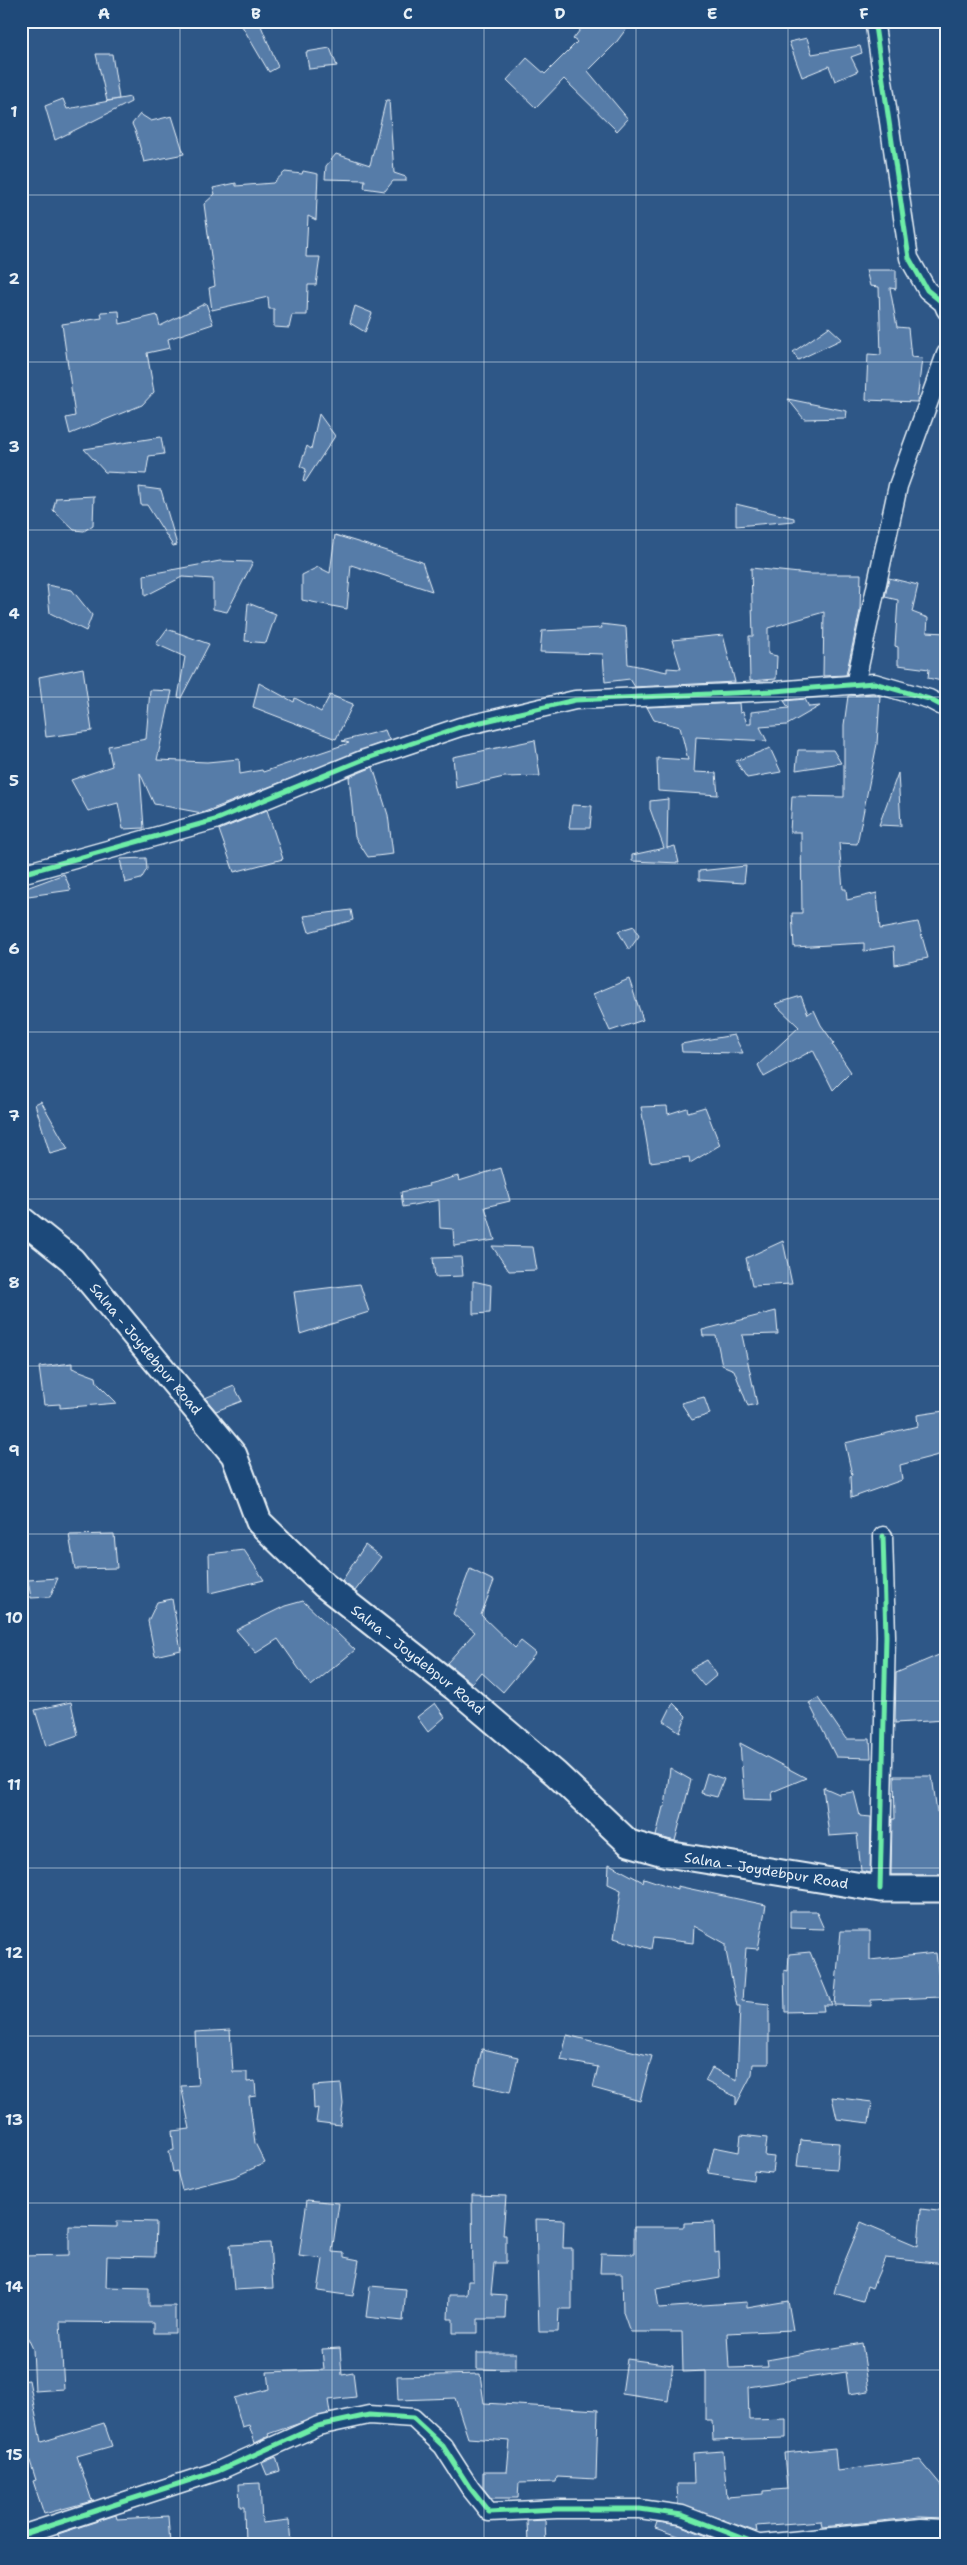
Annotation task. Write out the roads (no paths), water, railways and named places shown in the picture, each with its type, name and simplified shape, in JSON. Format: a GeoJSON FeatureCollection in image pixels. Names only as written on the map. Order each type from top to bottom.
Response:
{"type":"FeatureCollection","features":[{"type":"Feature","properties":{"kind":"main road","name":"Salna - Joydebpur Road"},"geometry":{"type":"LineString","coordinates":[[21,1218],[72,1260],[234,1455],[259,1522],[324,1584],[470,1700],[556,1774],[629,1843],[667,1854],[880,1889],[946,1889]]}},
{"type":"Feature","properties":{"kind":"street"},"geometry":{"type":"LineString","coordinates":[[875,26],[909,258],[927,290],[943,303],[946,310]]}},
{"type":"Feature","properties":{"kind":"street"},"geometry":{"type":"LineString","coordinates":[[855,685],[898,486],[946,354]]}},
{"type":"Feature","properties":{"kind":"street"},"geometry":{"type":"LineString","coordinates":[[21,874],[215,820],[362,760],[460,727],[575,700],[775,691],[874,683],[929,699],[946,708]]}},
{"type":"Feature","properties":{"kind":"street"},"geometry":{"type":"LineString","coordinates":[[880,1889],[886,1636],[883,1536]]}},
{"type":"Feature","properties":{"kind":"street"},"geometry":{"type":"LineString","coordinates":[[21,2535],[218,2472],[318,2426],[369,2415],[413,2418],[443,2446],[470,2488],[489,2512],[640,2509],[682,2515],[758,2544]]}},
{"type":"Feature","properties":{"kind":"street"},"geometry":{"type":"LineString","coordinates":[[762,2544],[922,2528],[946,2529]]}}]}
